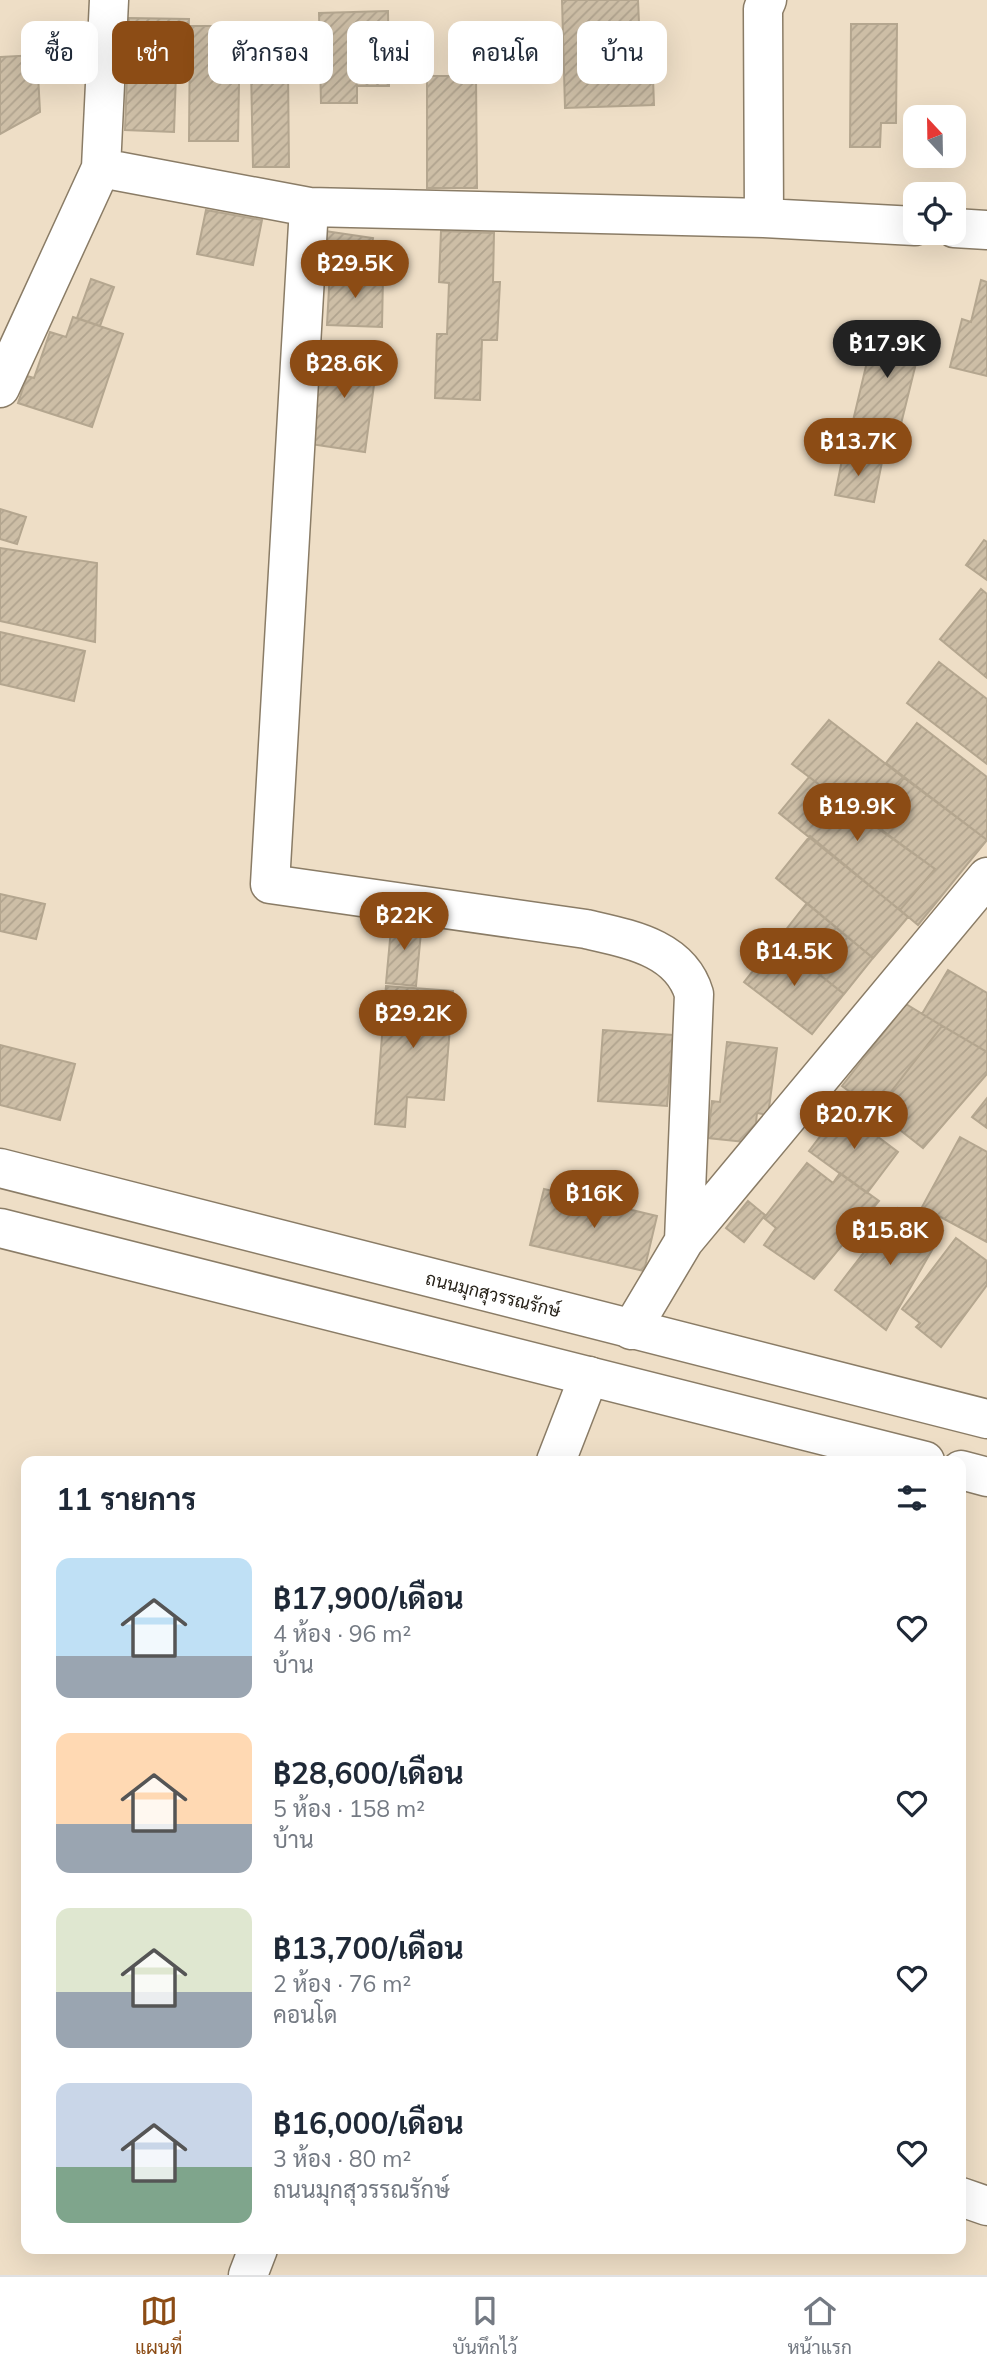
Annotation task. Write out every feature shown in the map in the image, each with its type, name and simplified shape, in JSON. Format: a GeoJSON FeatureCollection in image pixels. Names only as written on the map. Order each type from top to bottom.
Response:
{"type":"FeatureCollection","features":[{"type":"Feature","properties":{"kind":"street"},"geometry":{"type":"LineString","coordinates":[[0,388],[101,168],[109,0]]}},
{"type":"Feature","properties":{"kind":"street"},"geometry":{"type":"LineString","coordinates":[[764,218],[766,0]]}},
{"type":"Feature","properties":{"kind":"street"},"geometry":{"type":"LineString","coordinates":[[101,168],[309,207],[764,218],[903,225]]}},
{"type":"Feature","properties":{"kind":"street"},"geometry":{"type":"LineString","coordinates":[[309,207],[270,884],[586,929],[636,940],[680,967],[690,980],[694,994],[684,1241]]}},
{"type":"Feature","properties":{"kind":"street"},"geometry":{"type":"LineString","coordinates":[[966,228],[987,229]]}},
{"type":"Feature","properties":{"kind":"street"},"geometry":{"type":"LineString","coordinates":[[631,1330],[684,1241],[987,877]]}},
{"type":"Feature","properties":{"kind":"street","name":"ถนนมุกสุวรรณรักษ์"},"geometry":{"type":"LineString","coordinates":[[0,1168],[987,1419]]}},
{"type":"Feature","properties":{"kind":"street"},"geometry":{"type":"LineString","coordinates":[[0,1228],[905,1456]]}},
{"type":"Feature","properties":{"kind":"street"},"geometry":{"type":"LineString","coordinates":[[735,1413],[747,1360]]}},
{"type":"Feature","properties":{"kind":"street"},"geometry":{"type":"LineString","coordinates":[[558,1456],[589,1376]]}},
{"type":"Feature","properties":{"kind":"street"},"geometry":{"type":"LineString","coordinates":[[966,1472],[987,1477]]}},
{"type":"Feature","properties":{"kind":"street"},"geometry":{"type":"LineString","coordinates":[[966,2199],[987,2206]]}},
{"type":"Feature","properties":{"kind":"street"},"geometry":{"type":"LineString","coordinates":[[248,2275],[256,2254]]}},
{"type":"Feature","properties":{"kind":"building"},"geometry":{"type":"Polygon","coordinates":[[[562,0],[638,0],[639,21],[577,21],[577,84],[653,84],[654,105],[565,108],[562,0]]]}},
{"type":"Feature","properties":{"kind":"building"},"geometry":{"type":"Polygon","coordinates":[[[388,11],[388,21],[347,21],[347,84],[389,86],[357,86],[357,103],[321,103],[321,84],[333,84],[333,21],[319,21],[319,13],[388,11]]]}},
{"type":"Feature","properties":{"kind":"building"},"geometry":{"type":"Polygon","coordinates":[[[129,18],[189,19],[189,21],[129,21],[129,18]]]}},
{"type":"Feature","properties":{"kind":"building"},"geometry":{"type":"Polygon","coordinates":[[[851,24],[897,24],[896,123],[881,123],[880,147],[850,147],[851,24]]]}},
{"type":"Feature","properties":{"kind":"building"},"geometry":{"type":"Polygon","coordinates":[[[194,26],[208,26],[208,84],[239,84],[238,141],[189,141],[189,84],[194,84],[194,26]]]}},
{"type":"Feature","properties":{"kind":"building"},"geometry":{"type":"Polygon","coordinates":[[[21,56],[21,84],[39,84],[40,112],[0,134],[0,57],[21,56]]]}},
{"type":"Feature","properties":{"kind":"building"},"geometry":{"type":"Polygon","coordinates":[[[434,76],[448,76],[448,84],[476,84],[477,188],[427,188],[427,84],[434,84],[434,76]]]}},
{"type":"Feature","properties":{"kind":"building"},"geometry":{"type":"Polygon","coordinates":[[[127,84],[176,84],[174,132],[125,130],[127,84]]]}},
{"type":"Feature","properties":{"kind":"building"},"geometry":{"type":"Polygon","coordinates":[[[251,84],[288,84],[289,167],[253,167],[251,84]]]}},
{"type":"Feature","properties":{"kind":"building"},"geometry":{"type":"Polygon","coordinates":[[[206,210],[262,220],[253,265],[197,254],[206,210]]]}},
{"type":"Feature","properties":{"kind":"building"},"geometry":{"type":"Polygon","coordinates":[[[325,231],[373,238],[367,275],[320,269],[325,231]]]}},
{"type":"Feature","properties":{"kind":"building"},"geometry":{"type":"Polygon","coordinates":[[[441,231],[494,233],[493,282],[500,282],[497,340],[482,340],[480,400],[435,398],[437,334],[447,334],[449,283],[439,282],[441,231]]]}},
{"type":"Feature","properties":{"kind":"building"},"geometry":{"type":"Polygon","coordinates":[[[330,270],[383,277],[382,327],[327,325],[330,270]]]}},
{"type":"Feature","properties":{"kind":"building"},"geometry":{"type":"Polygon","coordinates":[[[91,279],[114,287],[100,326],[77,318],[91,279]]]}},
{"type":"Feature","properties":{"kind":"building"},"geometry":{"type":"Polygon","coordinates":[[[981,280],[987,282],[987,376],[950,367],[962,319],[971,322],[981,280]]]}},
{"type":"Feature","properties":{"kind":"building"},"geometry":{"type":"Polygon","coordinates":[[[73,317],[123,334],[92,427],[18,403],[27,376],[34,378],[50,332],[66,337],[73,317]]]}},
{"type":"Feature","properties":{"kind":"building"},"geometry":{"type":"Polygon","coordinates":[[[876,324],[923,335],[898,436],[852,425],[876,324]]]}},
{"type":"Feature","properties":{"kind":"building"},"geometry":{"type":"Polygon","coordinates":[[[322,348],[378,355],[365,452],[310,444],[322,348]]]}},
{"type":"Feature","properties":{"kind":"building"},"geometry":{"type":"Polygon","coordinates":[[[843,455],[882,462],[874,502],[835,495],[843,455]]]}},
{"type":"Feature","properties":{"kind":"building"},"geometry":{"type":"Polygon","coordinates":[[[0,509],[26,517],[17,544],[0,539],[0,509]]]}},
{"type":"Feature","properties":{"kind":"building"},"geometry":{"type":"Polygon","coordinates":[[[984,540],[987,542],[987,580],[966,565],[984,540]]]}},
{"type":"Feature","properties":{"kind":"building"},"geometry":{"type":"Polygon","coordinates":[[[0,548],[97,563],[95,642],[0,621],[0,548]]]}},
{"type":"Feature","properties":{"kind":"building"},"geometry":{"type":"Polygon","coordinates":[[[981,589],[987,594],[987,678],[940,639],[981,589]]]}},
{"type":"Feature","properties":{"kind":"building"},"geometry":{"type":"Polygon","coordinates":[[[0,632],[85,651],[74,701],[0,684],[0,632]]]}},
{"type":"Feature","properties":{"kind":"building"},"geometry":{"type":"Polygon","coordinates":[[[939,662],[987,699],[987,764],[907,703],[939,662]]]}},
{"type":"Feature","properties":{"kind":"building"},"geometry":{"type":"Polygon","coordinates":[[[829,720],[904,778],[869,822],[792,764],[829,720]]]}},
{"type":"Feature","properties":{"kind":"building"},"geometry":{"type":"Polygon","coordinates":[[[917,723],[987,777],[987,840],[886,763],[917,723]]]}},
{"type":"Feature","properties":{"kind":"building"},"geometry":{"type":"Polygon","coordinates":[[[809,777],[935,869],[900,910],[779,813],[809,777]]]}},
{"type":"Feature","properties":{"kind":"building"},"geometry":{"type":"Polygon","coordinates":[[[904,778],[987,840],[918,925],[900,910],[935,869],[869,822],[904,778]]]}},
{"type":"Feature","properties":{"kind":"building"},"geometry":{"type":"Polygon","coordinates":[[[810,836],[908,917],[873,958],[776,878],[810,836]]]}},
{"type":"Feature","properties":{"kind":"building"},"geometry":{"type":"Polygon","coordinates":[[[0,894],[45,904],[36,939],[0,931],[0,894]]]}},
{"type":"Feature","properties":{"kind":"building"},"geometry":{"type":"Polygon","coordinates":[[[807,903],[873,958],[844,994],[777,941],[807,903]]]}},
{"type":"Feature","properties":{"kind":"building"},"geometry":{"type":"Polygon","coordinates":[[[392,918],[422,921],[416,986],[386,983],[392,918]]]}},
{"type":"Feature","properties":{"kind":"building"},"geometry":{"type":"Polygon","coordinates":[[[777,941],[844,994],[812,1034],[744,982],[777,941]]]}},
{"type":"Feature","properties":{"kind":"building"},"geometry":{"type":"Polygon","coordinates":[[[948,970],[987,993],[987,1052],[922,1014],[948,970]]]}},
{"type":"Feature","properties":{"kind":"building"},"geometry":{"type":"Polygon","coordinates":[[[386,986],[453,991],[444,1100],[407,1097],[405,1127],[375,1124],[386,986]]]}},
{"type":"Feature","properties":{"kind":"building"},"geometry":{"type":"Polygon","coordinates":[[[906,1004],[942,1026],[876,1111],[842,1086],[906,1004]]]}},
{"type":"Feature","properties":{"kind":"building"},"geometry":{"type":"Polygon","coordinates":[[[942,1026],[987,1052],[987,1074],[923,1148],[876,1111],[942,1026]]]}},
{"type":"Feature","properties":{"kind":"building"},"geometry":{"type":"Polygon","coordinates":[[[603,1030],[673,1035],[667,1106],[598,1101],[603,1030]]]}},
{"type":"Feature","properties":{"kind":"building"},"geometry":{"type":"Polygon","coordinates":[[[727,1042],[777,1048],[768,1115],[757,1113],[754,1143],[708,1138],[712,1101],[720,1102],[727,1042]]]}},
{"type":"Feature","properties":{"kind":"building"},"geometry":{"type":"Polygon","coordinates":[[[0,1045],[75,1064],[60,1120],[0,1105],[0,1045]]]}},
{"type":"Feature","properties":{"kind":"building"},"geometry":{"type":"Polygon","coordinates":[[[987,1098],[987,1128],[972,1117],[987,1098]]]}},
{"type":"Feature","properties":{"kind":"building"},"geometry":{"type":"Polygon","coordinates":[[[841,1109],[898,1152],[867,1193],[809,1151],[841,1109]]]}},
{"type":"Feature","properties":{"kind":"building"},"geometry":{"type":"Polygon","coordinates":[[[960,1137],[987,1152],[987,1242],[922,1207],[960,1137]]]}},
{"type":"Feature","properties":{"kind":"building"},"geometry":{"type":"Polygon","coordinates":[[[807,1163],[833,1183],[840,1173],[879,1201],[814,1279],[764,1245],[776,1228],[764,1218],[807,1163]]]}},
{"type":"Feature","properties":{"kind":"building"},"geometry":{"type":"Polygon","coordinates":[[[544,1189],[657,1216],[644,1271],[530,1245],[544,1189]]]}},
{"type":"Feature","properties":{"kind":"building"},"geometry":{"type":"Polygon","coordinates":[[[748,1201],[765,1215],[744,1242],[726,1228],[748,1201]]]}},
{"type":"Feature","properties":{"kind":"building"},"geometry":{"type":"Polygon","coordinates":[[[898,1208],[943,1231],[886,1330],[835,1290],[898,1208]]]}},
{"type":"Feature","properties":{"kind":"building"},"geometry":{"type":"Polygon","coordinates":[[[956,1238],[987,1261],[987,1285],[941,1347],[916,1327],[920,1323],[902,1309],[956,1238]]]}}]}
